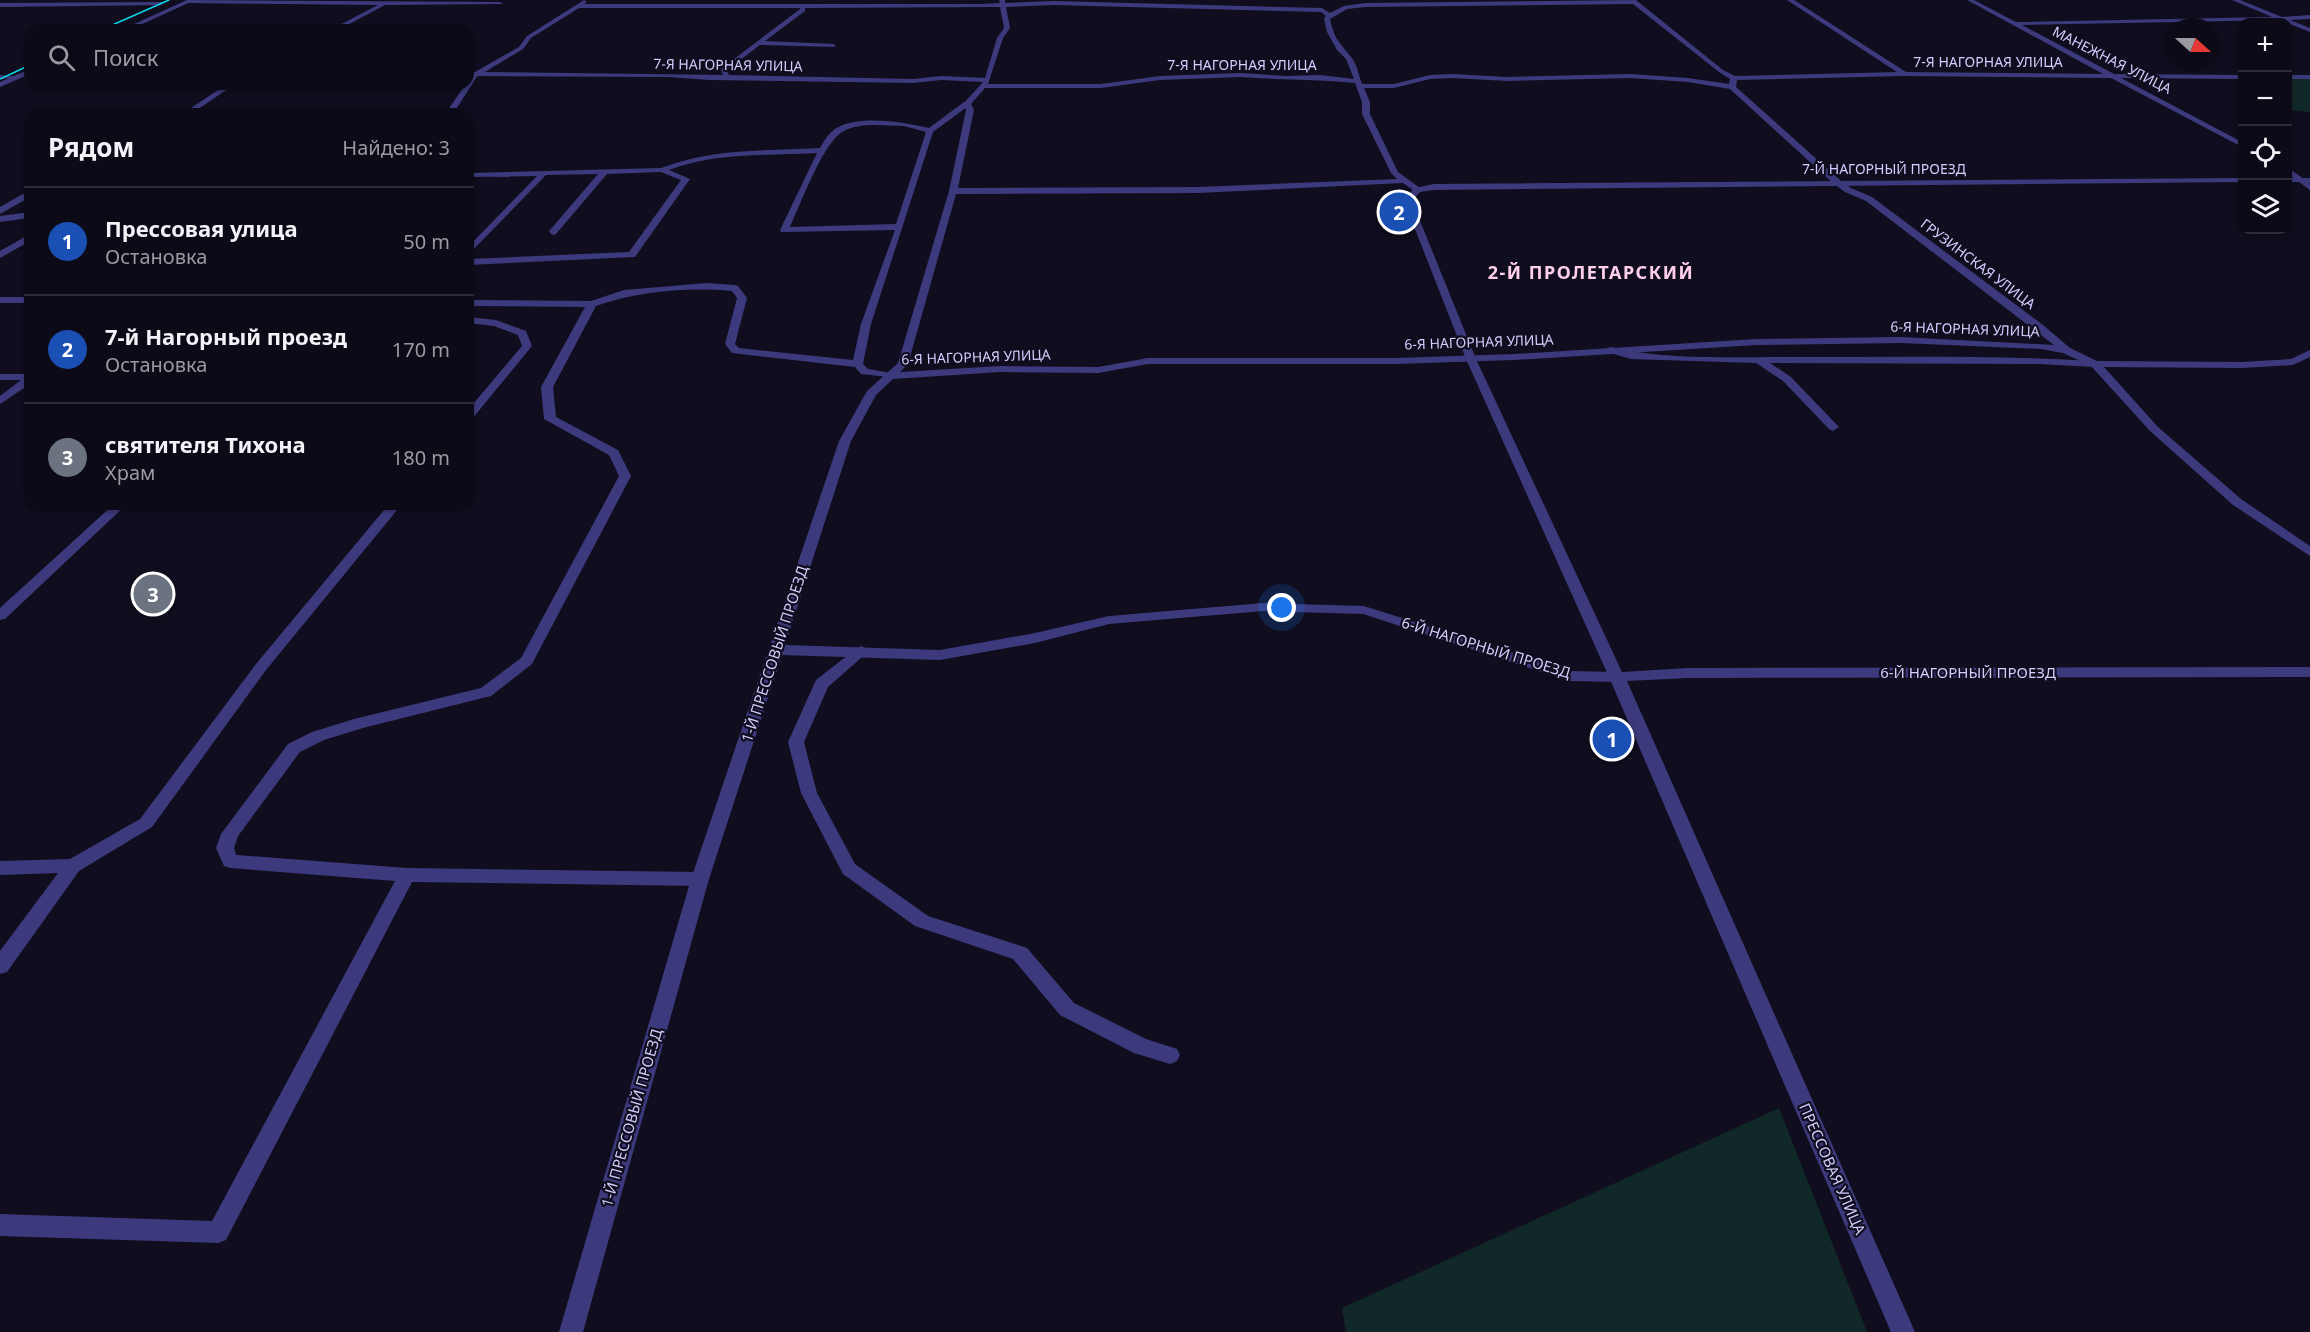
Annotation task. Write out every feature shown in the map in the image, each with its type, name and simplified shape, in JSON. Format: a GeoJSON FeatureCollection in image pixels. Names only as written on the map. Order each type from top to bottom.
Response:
{"type":"FeatureCollection","features":[{"type":"Feature","properties":{"kind":"street"},"geometry":{"type":"LineString","coordinates":[[474,73],[521,48],[529,37],[587,0]]}},
{"type":"Feature","properties":{"kind":"street"},"geometry":{"type":"LineString","coordinates":[[1321,0],[1322,10]]}},
{"type":"Feature","properties":{"kind":"street"},"geometry":{"type":"LineString","coordinates":[[1790,0],[1905,74]]}},
{"type":"Feature","properties":{"kind":"street","name":"МАНЕЖНАЯ УЛИЦА"},"geometry":{"type":"LineString","coordinates":[[1970,0],[2238,143]]}},
{"type":"Feature","properties":{"kind":"street"},"geometry":{"type":"LineString","coordinates":[[2235,0],[2278,18],[2310,17]]}},
{"type":"Feature","properties":{"kind":"street"},"geometry":{"type":"LineString","coordinates":[[138,24],[190,1],[500,4]]}},
{"type":"Feature","properties":{"kind":"street"},"geometry":{"type":"LineString","coordinates":[[1417,190],[1395,173],[1366,114],[1366,102],[1348,58],[1339,49],[1330,32],[1327,19],[1330,16],[1346,8],[1365,5],[1634,1]]}},
{"type":"Feature","properties":{"kind":"street","name":"ГРУЗИНСКАЯ УЛИЦА"},"geometry":{"type":"LineString","coordinates":[[1634,1],[1721,71],[1837,182],[1848,190],[1869,198],[2066,350],[2095,364],[2154,429],[2237,502],[2310,552]]}},
{"type":"Feature","properties":{"kind":"street"},"geometry":{"type":"LineString","coordinates":[[578,6],[802,6],[1002,2],[1322,10],[1330,16]]}},
{"type":"Feature","properties":{"kind":"street"},"geometry":{"type":"LineString","coordinates":[[858,364],[866,324],[930,131],[967,104],[986,83],[1000,38],[1007,28],[1002,2]]}},
{"type":"Feature","properties":{"kind":"street"},"geometry":{"type":"LineString","coordinates":[[0,5],[161,3]]}},
{"type":"Feature","properties":{"kind":"street"},"geometry":{"type":"LineString","coordinates":[[345,24],[385,4]]}},
{"type":"Feature","properties":{"kind":"street"},"geometry":{"type":"LineString","coordinates":[[727,77],[723,70],[803,10],[802,6]]}},
{"type":"Feature","properties":{"kind":"street"},"geometry":{"type":"LineString","coordinates":[[2012,24],[2238,20]]}},
{"type":"Feature","properties":{"kind":"street"},"geometry":{"type":"LineString","coordinates":[[2292,23],[2310,30]]}},
{"type":"Feature","properties":{"kind":"street"},"geometry":{"type":"LineString","coordinates":[[757,43],[834,46]]}},
{"type":"Feature","properties":{"kind":"street"},"geometry":{"type":"LineString","coordinates":[[0,85],[24,74]]}},
{"type":"Feature","properties":{"kind":"street","name":"7-Я НАГОРНАЯ УЛИЦА"},"geometry":{"type":"LineString","coordinates":[[474,74],[913,81],[941,78],[986,83],[1101,86],[1160,78],[1240,75],[1286,78],[1320,77],[1357,84],[1394,86],[1430,77],[1452,76],[1508,80],[1630,76],[1733,83],[1905,74],[2238,77]]}},
{"type":"Feature","properties":{"kind":"street"},"geometry":{"type":"LineString","coordinates":[[2292,77],[2310,76]]}},
{"type":"Feature","properties":{"kind":"street"},"geometry":{"type":"LineString","coordinates":[[0,77],[17,77]]}},
{"type":"Feature","properties":{"kind":"street"},"geometry":{"type":"LineString","coordinates":[[195,108],[223,90]]}},
{"type":"Feature","properties":{"kind":"street"},"geometry":{"type":"LineString","coordinates":[[453,108],[463,90]]}},
{"type":"Feature","properties":{"kind":"street","name":"1-Й ПРЕССОВЫЙ ПРОЕЗД"},"geometry":{"type":"LineString","coordinates":[[571,1332],[700,879],[845,441],[871,393],[893,376],[903,364],[953,191],[970,110],[967,104]]}},
{"type":"Feature","properties":{"kind":"street"},"geometry":{"type":"LineString","coordinates":[[900,227],[784,230],[823,150],[835,132],[847,127],[904,124],[930,131]]}},
{"type":"Feature","properties":{"kind":"street"},"geometry":{"type":"LineString","coordinates":[[662,170],[681,161],[712,155],[823,150]]}},
{"type":"Feature","properties":{"kind":"street"},"geometry":{"type":"LineString","coordinates":[[474,175],[662,170],[686,179],[632,255],[474,262]]}},
{"type":"Feature","properties":{"kind":"street"},"geometry":{"type":"LineString","coordinates":[[553,232],[605,171]]}},
{"type":"Feature","properties":{"kind":"street"},"geometry":{"type":"LineString","coordinates":[[474,246],[545,172]]}},
{"type":"Feature","properties":{"kind":"street"},"geometry":{"type":"LineString","coordinates":[[2292,172],[2305,180],[2310,187]]}},
{"type":"Feature","properties":{"kind":"street","name":"7-Й НАГОРНЫЙ ПРОЕЗД"},"geometry":{"type":"LineString","coordinates":[[1417,190],[1434,187],[1837,182],[2238,180]]}},
{"type":"Feature","properties":{"kind":"street"},"geometry":{"type":"LineString","coordinates":[[953,191],[1198,189],[1403,181]]}},
{"type":"Feature","properties":{"kind":"street","name":"ПРЕССОВАЯ УЛИЦА"},"geometry":{"type":"LineString","coordinates":[[1417,190],[1408,201],[1471,359],[1617,676],[1903,1332]]}},
{"type":"Feature","properties":{"kind":"street"},"geometry":{"type":"LineString","coordinates":[[0,211],[24,197]]}},
{"type":"Feature","properties":{"kind":"street"},"geometry":{"type":"LineString","coordinates":[[0,219],[24,216]]}},
{"type":"Feature","properties":{"kind":"street"},"geometry":{"type":"LineString","coordinates":[[0,255],[24,241]]}},
{"type":"Feature","properties":{"kind":"street","name":"6-Я НАГОРНАЯ УЛИЦА"},"geometry":{"type":"LineString","coordinates":[[591,304],[624,293],[707,286],[735,288],[742,298],[730,344],[736,351],[858,364],[865,372],[893,376],[1000,369],[1098,370],[1148,361],[1471,359],[1756,342],[1901,340],[2041,346],[2066,350]]}},
{"type":"Feature","properties":{"kind":"street"},"geometry":{"type":"LineString","coordinates":[[0,300],[24,300]]}},
{"type":"Feature","properties":{"kind":"street"},"geometry":{"type":"LineString","coordinates":[[474,303],[591,304],[547,387],[550,419],[614,453],[625,476],[527,661],[486,692],[360,723],[318,736],[294,748],[230,834],[225,848],[230,861],[407,875],[700,879]]}},
{"type":"Feature","properties":{"kind":"street"},"geometry":{"type":"LineString","coordinates":[[474,321],[496,323],[522,333],[527,346],[474,410]]}},
{"type":"Feature","properties":{"kind":"street"},"geometry":{"type":"LineString","coordinates":[[1611,351],[1631,356],[1758,360],[2016,361],[2181,365],[2293,362],[2310,353]]}},
{"type":"Feature","properties":{"kind":"street"},"geometry":{"type":"LineString","coordinates":[[1758,360],[1787,379],[1833,427]]}},
{"type":"Feature","properties":{"kind":"street"},"geometry":{"type":"LineString","coordinates":[[0,377],[24,378]]}},
{"type":"Feature","properties":{"kind":"street"},"geometry":{"type":"LineString","coordinates":[[0,401],[24,383]]}},
{"type":"Feature","properties":{"kind":"street"},"geometry":{"type":"LineString","coordinates":[[0,616],[115,510]]}},
{"type":"Feature","properties":{"kind":"street"},"geometry":{"type":"LineString","coordinates":[[0,966],[72,866],[146,823],[261,668],[391,510]]}},
{"type":"Feature","properties":{"kind":"street","name":"6-Й НАГОРНЫЙ ПРОЕЗД"},"geometry":{"type":"LineString","coordinates":[[776,650],[940,655],[1035,638],[1109,620],[1263,608],[1364,610],[1569,676],[1688,673],[2310,672]]}},
{"type":"Feature","properties":{"kind":"street"},"geometry":{"type":"LineString","coordinates":[[862,651],[821,684],[796,742],[809,793],[849,869],[922,921],[1020,953],[1067,1009],[1141,1047],[1170,1056]]}},
{"type":"Feature","properties":{"kind":"street"},"geometry":{"type":"LineString","coordinates":[[0,868],[72,866]]}},
{"type":"Feature","properties":{"kind":"street"},"geometry":{"type":"LineString","coordinates":[[0,1226],[218,1232],[407,875]]}},
{"type":"Feature","properties":{"kind":"green space"},"geometry":{"type":"Polygon","coordinates":[[[2310,78],[2310,112],[2292,110],[2292,79],[2310,78]]]}},
{"type":"Feature","properties":{"kind":"green space"},"geometry":{"type":"Polygon","coordinates":[[[1779,1108],[1867,1332],[1346,1332],[1342,1308],[1779,1108]]]}},
{"type":"Feature","properties":{"kind":"tram line"},"geometry":{"type":"LineString","coordinates":[[115,24],[169,0]]}},
{"type":"Feature","properties":{"kind":"tram line"},"geometry":{"type":"LineString","coordinates":[[0,79],[24,68]]}},
{"type":"Feature","properties":{"kind":"place","name":"7-й Нагорный проезд"},"geometry":{"type":"Point","coordinates":[1399,212]}},
{"type":"Feature","properties":{"kind":"place","name":"святителя Тихона"},"geometry":{"type":"Point","coordinates":[153,594]}},
{"type":"Feature","properties":{"kind":"place","name":"Прессовая улица"},"geometry":{"type":"Point","coordinates":[1612,739]}},
{"type":"Feature","properties":{"kind":"district","name":"2-Й ПРОЛЕТАРСКИЙ"},"geometry":{"type":"Point","coordinates":[1591,273]}}]}
